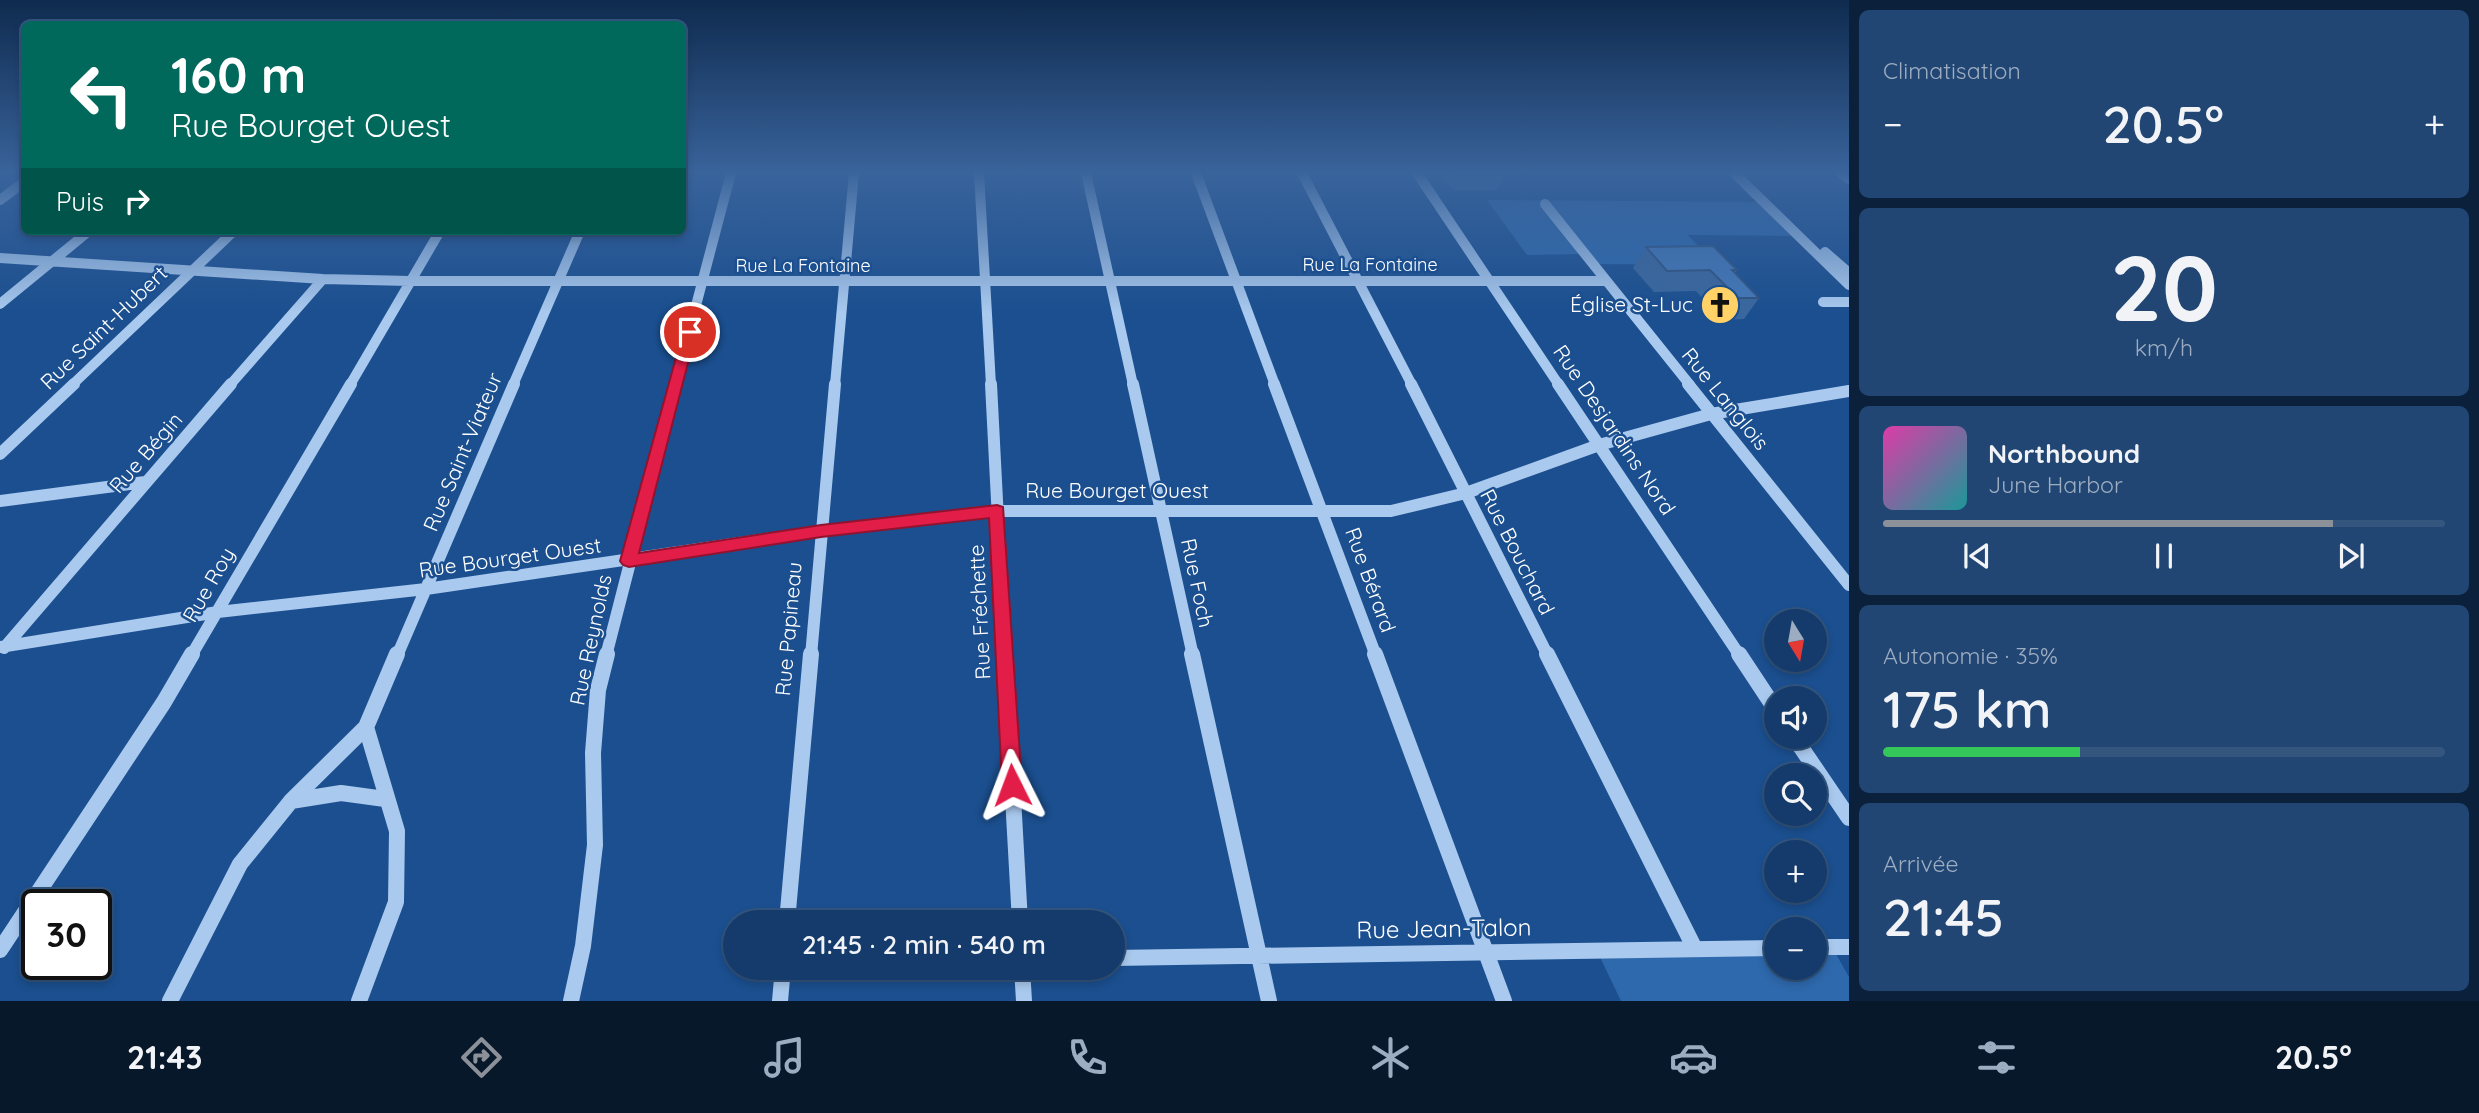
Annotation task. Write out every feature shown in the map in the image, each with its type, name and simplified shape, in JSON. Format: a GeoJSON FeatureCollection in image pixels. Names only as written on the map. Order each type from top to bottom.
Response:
{"type":"FeatureCollection","features":[{"type":"Feature","properties":{"kind":"street","name":"Rue Reynolds"},"geometry":{"type":"LineString","coordinates":[[571,1001],[583,946],[595,845],[593,753],[598,690],[719,220]]}},
{"type":"Feature","properties":{"kind":"street","name":"Rue Papineau"},"geometry":{"type":"LineString","coordinates":[[788,910],[850,220]]}},
{"type":"Feature","properties":{"kind":"street","name":"Rue Fréchette"},"geometry":{"type":"LineString","coordinates":[[981,220],[1019,910]]}},
{"type":"Feature","properties":{"kind":"street","name":"Rue Foch"},"geometry":{"type":"LineString","coordinates":[[1096,220],[1269,1001]]}},
{"type":"Feature","properties":{"kind":"street","name":"Rue Bérard"},"geometry":{"type":"LineString","coordinates":[[1214,220],[1504,1001]]}},
{"type":"Feature","properties":{"kind":"street","name":"Rue Bouchard"},"geometry":{"type":"LineString","coordinates":[[1327,220],[1695,949]]}},
{"type":"Feature","properties":{"kind":"street","name":"Rue Desjardins Nord"},"geometry":{"type":"LineString","coordinates":[[1448,220],[1764,692]]}},
{"type":"Feature","properties":{"kind":"street","name":"Rue Langlois"},"geometry":{"type":"LineString","coordinates":[[1557,220],[1849,585]]}},
{"type":"Feature","properties":{"kind":"street"},"geometry":{"type":"LineString","coordinates":[[1785,220],[1849,273]]}},
{"type":"Feature","properties":{"kind":"street"},"geometry":{"type":"LineString","coordinates":[[1785,220],[1849,285]]}},
{"type":"Feature","properties":{"kind":"street"},"geometry":{"type":"LineString","coordinates":[[0,304],[84,235]]}},
{"type":"Feature","properties":{"kind":"street","name":"Rue Saint-Hubert"},"geometry":{"type":"LineString","coordinates":[[0,454],[230,235]]}},
{"type":"Feature","properties":{"kind":"street","name":"Rue Roy"},"geometry":{"type":"LineString","coordinates":[[0,950],[164,702],[438,235]]}},
{"type":"Feature","properties":{"kind":"street","name":"Rue Saint-Viateur"},"geometry":{"type":"LineString","coordinates":[[366,727],[578,235]]}},
{"type":"Feature","properties":{"kind":"street","name":"Rue La Fontaine"},"geometry":{"type":"LineString","coordinates":[[0,258],[323,279],[410,281],[1606,281]]}},
{"type":"Feature","properties":{"kind":"street","name":"Rue Bégin"},"geometry":{"type":"LineString","coordinates":[[2,649],[323,279]]}},
{"type":"Feature","properties":{"kind":"street"},"geometry":{"type":"LineString","coordinates":[[1823,302],[1849,302]]}},
{"type":"Feature","properties":{"kind":"street","name":"Rue Bourget Ouest"},"geometry":{"type":"LineString","coordinates":[[2,649],[218,612],[426,589],[821,531],[997,511],[1391,511],[1466,493],[1599,445],[1711,414],[1849,391]]}},
{"type":"Feature","properties":{"kind":"street"},"geometry":{"type":"LineString","coordinates":[[0,501],[145,482]]}},
{"type":"Feature","properties":{"kind":"street"},"geometry":{"type":"LineString","coordinates":[[170,1001],[240,864],[291,801],[366,727],[397,831],[396,902],[359,1001]]}},
{"type":"Feature","properties":{"kind":"street"},"geometry":{"type":"LineString","coordinates":[[1802,749],[1849,818]]}},
{"type":"Feature","properties":{"kind":"street"},"geometry":{"type":"LineString","coordinates":[[291,801],[341,793],[386,799]]}},
{"type":"Feature","properties":{"kind":"street"},"geometry":{"type":"LineString","coordinates":[[1827,947],[1849,947]]}},
{"type":"Feature","properties":{"kind":"street","name":"Rue Jean-Talon"},"geometry":{"type":"LineString","coordinates":[[1125,958],[1764,948]]}},
{"type":"Feature","properties":{"kind":"street"},"geometry":{"type":"LineString","coordinates":[[780,1001],[782,980]]}},
{"type":"Feature","properties":{"kind":"street"},"geometry":{"type":"LineString","coordinates":[[1023,980],[1024,1001]]}},
{"type":"Feature","properties":{"kind":"shaded area"},"geometry":{"type":"Polygon","coordinates":[[[1501,220],[1780,220],[1798,236],[1688,235],[1716,265],[1591,264],[1582,254],[1527,255],[1501,220]]]}},
{"type":"Feature","properties":{"kind":"shaded area"},"geometry":{"type":"Polygon","coordinates":[[[1827,947],[1832,947],[1849,977],[1849,1001],[1621,1001],[1597,951],[1764,948],[1764,980],[1827,980],[1827,947]]]}},
{"type":"Feature","properties":{"kind":"building"},"geometry":{"type":"Polygon","coordinates":[[[1713,246],[1759,298],[1738,298],[1710,270],[1667,271],[1646,247],[1713,246]]]}},
{"type":"Feature","properties":{"kind":"place","name":"Église St-Luc"},"geometry":{"type":"Point","coordinates":[1720,305]}},
{"type":"Feature","properties":{"kind":"route"},"geometry":{"type":"LineString","coordinates":[[690,332],[629,561],[821,531],[997,511],[1012,785]]}}]}
